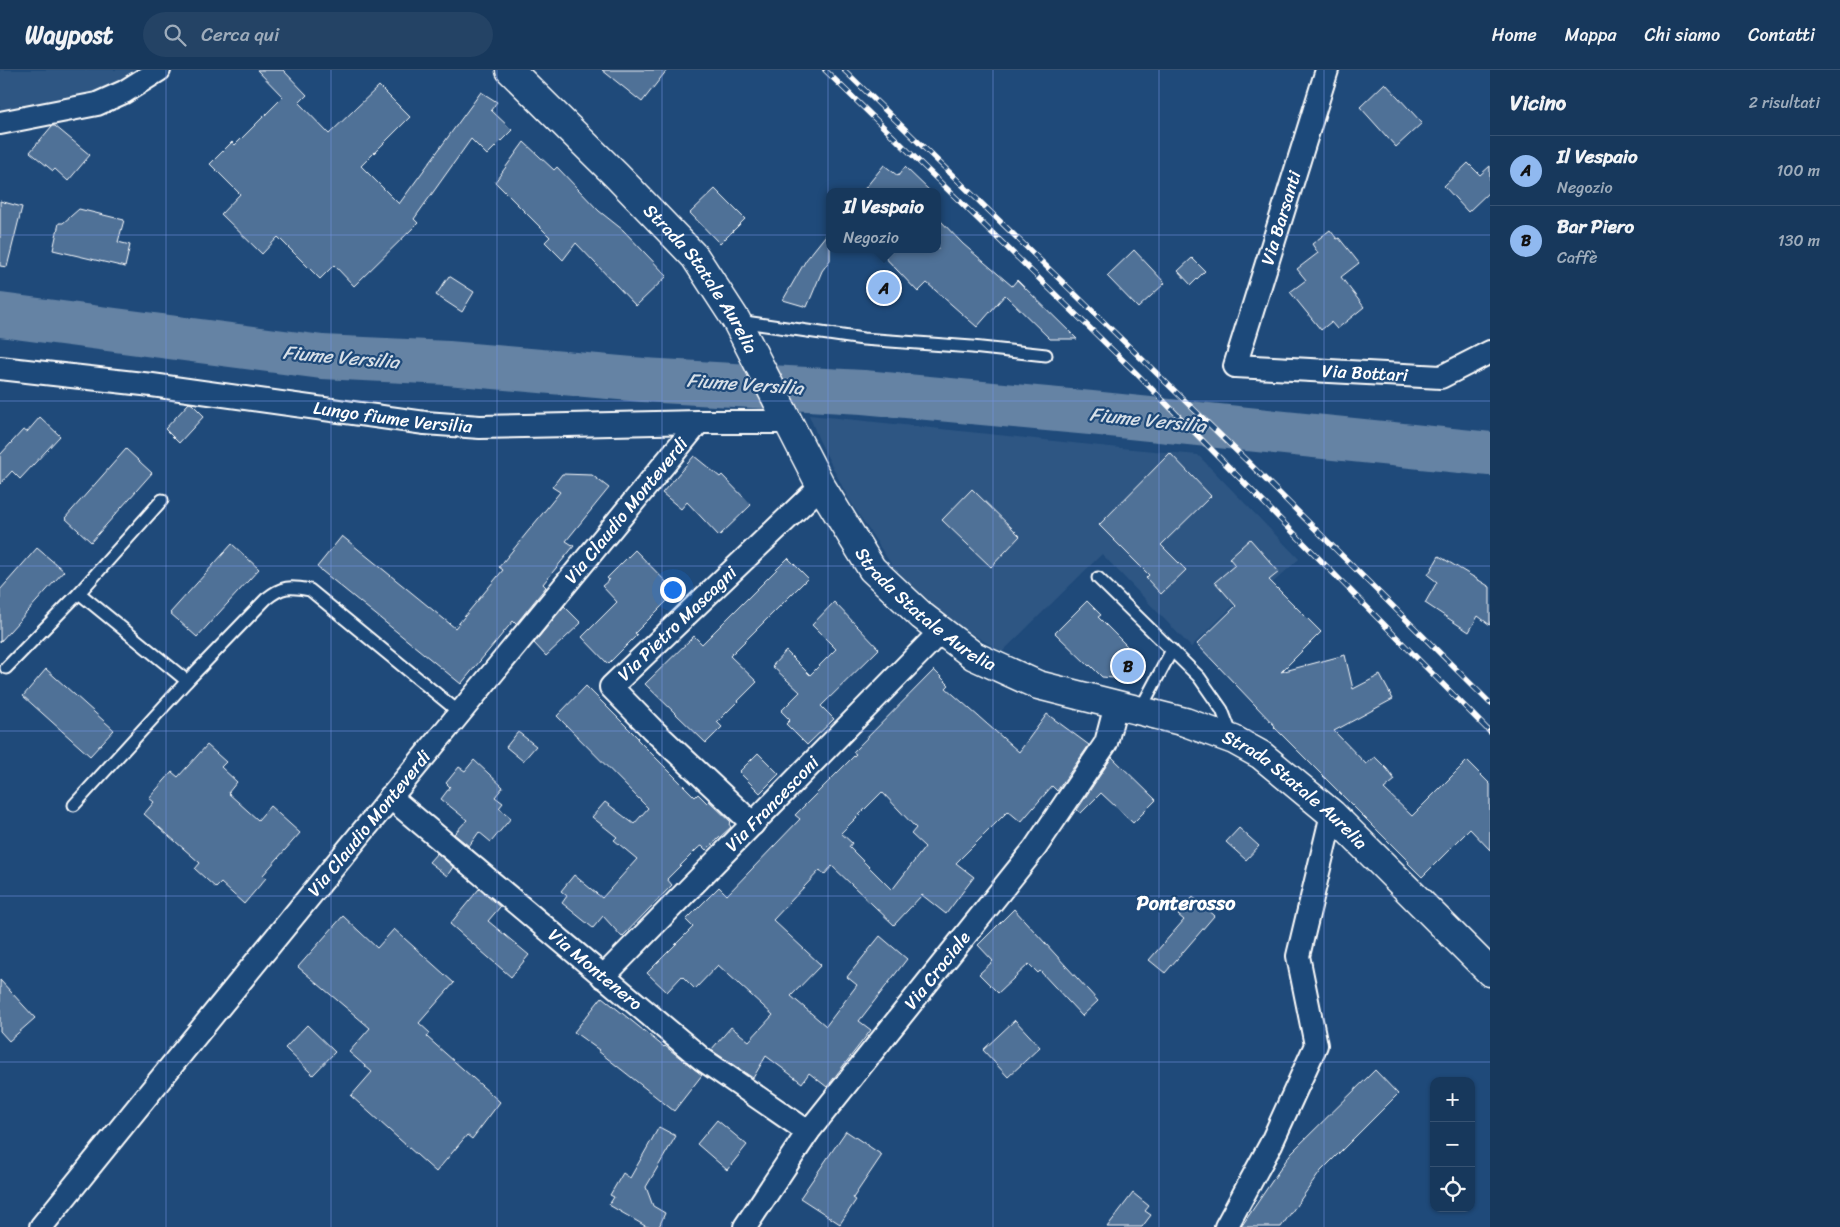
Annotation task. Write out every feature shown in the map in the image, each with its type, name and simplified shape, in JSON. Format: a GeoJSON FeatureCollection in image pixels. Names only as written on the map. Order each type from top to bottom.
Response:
{"type":"FeatureCollection","features":[{"type":"Feature","properties":{"kind":"main road","name":"Strada Statale Aurelia"},"geometry":{"type":"LineString","coordinates":[[516,72],[695,257],[736,320],[821,486],[872,569],[922,616],[974,656],[1038,686],[1185,722],[1234,740],[1261,755],[1332,814],[1490,972]]}},
{"type":"Feature","properties":{"kind":"street"},"geometry":{"type":"LineString","coordinates":[[0,123],[97,104],[124,92],[159,70]]}},
{"type":"Feature","properties":{"kind":"street","name":"Via Barsanti"},"geometry":{"type":"LineString","coordinates":[[1235,366],[1327,70]]}},
{"type":"Feature","properties":{"kind":"street","name":"Via Bottari"},"geometry":{"type":"LineString","coordinates":[[1235,366],[1441,376],[1490,352]]}},
{"type":"Feature","properties":{"kind":"street","name":"Lungo fiume Versilia"},"geometry":{"type":"LineString","coordinates":[[0,368],[152,386],[424,423],[480,427],[699,422],[784,416]]}},
{"type":"Feature","properties":{"kind":"street","name":"Via Claudio Monteverdi"},"geometry":{"type":"LineString","coordinates":[[41,1227],[390,797],[699,422]]}},
{"type":"Feature","properties":{"kind":"street","name":"Via Pietro Mascagni"},"geometry":{"type":"LineString","coordinates":[[753,824],[652,729],[611,687],[821,486]]}},
{"type":"Feature","properties":{"kind":"street","name":"Via Francesconi"},"geometry":{"type":"LineString","coordinates":[[603,977],[941,631]]}},
{"type":"Feature","properties":{"kind":"street","name":"Via Crociale"},"geometry":{"type":"LineString","coordinates":[[746,1227],[808,1132],[1034,848],[1128,708]]}},
{"type":"Feature","properties":{"kind":"street","name":"Via Montenero"},"geometry":{"type":"LineString","coordinates":[[390,797],[702,1059],[808,1132]]}},
{"type":"Feature","properties":{"kind":"street"},"geometry":{"type":"LineString","coordinates":[[1226,1227],[1271,1144],[1316,1045],[1298,956],[1332,814]]}},
{"type":"Feature","properties":{"kind":"lane"},"geometry":{"type":"LineString","coordinates":[[736,320],[863,339],[1046,354]]}},
{"type":"Feature","properties":{"kind":"lane"},"geometry":{"type":"LineString","coordinates":[[6,668],[79,592],[162,500]]}},
{"type":"Feature","properties":{"kind":"lane"},"geometry":{"type":"LineString","coordinates":[[1098,578],[1199,676],[1222,710],[1234,740]]}},
{"type":"Feature","properties":{"kind":"lane"},"geometry":{"type":"LineString","coordinates":[[74,805],[187,681],[278,589],[294,587],[310,590],[460,713]]}},
{"type":"Feature","properties":{"kind":"lane"},"geometry":{"type":"LineString","coordinates":[[79,592],[187,681]]}},
{"type":"Feature","properties":{"kind":"lane"},"geometry":{"type":"LineString","coordinates":[[1128,708],[1172,650]]}},
{"type":"Feature","properties":{"kind":"shaded area"},"geometry":{"type":"Polygon","coordinates":[[[0,70],[142,70],[88,98],[0,115],[0,70]]]}},
{"type":"Feature","properties":{"kind":"shaded area"},"geometry":{"type":"Polygon","coordinates":[[[809,415],[1198,455],[1299,559],[1241,611],[1234,605],[1191,647],[1102,554],[1002,652],[937,613],[891,564],[848,498],[819,440],[809,415]]]}},
{"type":"Feature","properties":{"kind":"building"},"geometry":{"type":"Polygon","coordinates":[[[257,70],[283,70],[307,95],[299,103],[329,134],[379,86],[410,117],[361,166],[399,204],[481,92],[497,102],[491,110],[512,130],[487,155],[471,139],[414,219],[418,223],[354,286],[334,265],[320,279],[278,237],[262,254],[221,214],[240,194],[210,164],[232,142],[235,145],[283,97],[257,70]]]}},
{"type":"Feature","properties":{"kind":"building"},"geometry":{"type":"Polygon","coordinates":[[[602,70],[667,70],[642,102],[602,70]]]}},
{"type":"Feature","properties":{"kind":"building"},"geometry":{"type":"Polygon","coordinates":[[[1385,83],[1422,123],[1396,147],[1360,107],[1385,83]]]}},
{"type":"Feature","properties":{"kind":"building"},"geometry":{"type":"Polygon","coordinates":[[[52,126],[55,126],[90,155],[68,181],[55,169],[53,171],[30,152],[52,126]]]}},
{"type":"Feature","properties":{"kind":"building"},"geometry":{"type":"Polygon","coordinates":[[[524,142],[554,170],[557,167],[599,211],[623,230],[667,276],[636,306],[576,243],[563,260],[545,242],[550,237],[495,182],[524,142]]]}},
{"type":"Feature","properties":{"kind":"building"},"geometry":{"type":"Polygon","coordinates":[[[1468,163],[1480,175],[1490,166],[1490,191],[1468,212],[1444,186],[1468,163]]]}},
{"type":"Feature","properties":{"kind":"building"},"geometry":{"type":"Polygon","coordinates":[[[884,165],[898,176],[905,167],[927,188],[865,188],[884,165]]]}},
{"type":"Feature","properties":{"kind":"building"},"geometry":{"type":"Polygon","coordinates":[[[715,189],[745,219],[720,244],[690,213],[715,189]]]}},
{"type":"Feature","properties":{"kind":"building"},"geometry":{"type":"Polygon","coordinates":[[[0,201],[22,207],[7,267],[0,266],[0,201]]]}},
{"type":"Feature","properties":{"kind":"building"},"geometry":{"type":"Polygon","coordinates":[[[79,209],[124,220],[118,242],[130,245],[125,267],[53,250],[59,223],[63,223],[79,209]]]}},
{"type":"Feature","properties":{"kind":"building"},"geometry":{"type":"Polygon","coordinates":[[[941,221],[963,244],[1012,286],[1017,280],[1077,339],[1050,339],[1005,295],[977,327],[927,283],[918,292],[881,253],[941,253],[941,221]]]}},
{"type":"Feature","properties":{"kind":"building"},"geometry":{"type":"Polygon","coordinates":[[[1330,230],[1359,263],[1341,277],[1364,307],[1337,329],[1331,322],[1321,330],[1290,292],[1306,280],[1297,269],[1318,253],[1312,244],[1330,230]]]}},
{"type":"Feature","properties":{"kind":"building"},"geometry":{"type":"Polygon","coordinates":[[[826,235],[826,253],[830,253],[830,260],[822,271],[807,307],[783,300],[806,260],[826,235]]]}},
{"type":"Feature","properties":{"kind":"building"},"geometry":{"type":"Polygon","coordinates":[[[1134,250],[1165,283],[1138,308],[1107,276],[1134,250]]]}},
{"type":"Feature","properties":{"kind":"building"},"geometry":{"type":"Polygon","coordinates":[[[1192,258],[1205,271],[1191,285],[1178,271],[1192,258]]]}},
{"type":"Feature","properties":{"kind":"building"},"geometry":{"type":"Polygon","coordinates":[[[449,276],[474,292],[462,312],[436,295],[449,276]]]}},
{"type":"Feature","properties":{"kind":"building"},"geometry":{"type":"Polygon","coordinates":[[[189,403],[204,416],[179,443],[165,429],[189,403]]]}},
{"type":"Feature","properties":{"kind":"building"},"geometry":{"type":"Polygon","coordinates":[[[40,417],[60,436],[20,479],[12,471],[0,484],[0,455],[23,430],[27,432],[40,417]]]}},
{"type":"Feature","properties":{"kind":"building"},"geometry":{"type":"Polygon","coordinates":[[[126,449],[152,473],[91,542],[65,518],[126,449]]]}},
{"type":"Feature","properties":{"kind":"building"},"geometry":{"type":"Polygon","coordinates":[[[1170,453],[1211,496],[1161,545],[1186,570],[1161,594],[1146,578],[1149,575],[1099,525],[1170,453]]]}},
{"type":"Feature","properties":{"kind":"building"},"geometry":{"type":"Polygon","coordinates":[[[694,456],[720,477],[722,475],[751,505],[719,536],[687,502],[681,509],[662,493],[694,456]]]}},
{"type":"Feature","properties":{"kind":"building"},"geometry":{"type":"Polygon","coordinates":[[[562,474],[592,475],[609,488],[566,541],[574,546],[543,584],[546,587],[516,624],[513,621],[461,684],[317,567],[342,536],[455,628],[503,570],[499,567],[560,492],[552,487],[562,474]]]}},
{"type":"Feature","properties":{"kind":"building"},"geometry":{"type":"Polygon","coordinates":[[[972,489],[1020,536],[991,567],[942,520],[972,489]]]}},
{"type":"Feature","properties":{"kind":"building"},"geometry":{"type":"Polygon","coordinates":[[[1250,539],[1279,572],[1269,580],[1321,632],[1281,672],[1345,655],[1353,689],[1380,675],[1393,699],[1334,731],[1366,764],[1375,757],[1387,769],[1395,780],[1384,789],[1412,816],[1467,761],[1490,784],[1490,850],[1470,829],[1422,877],[1274,727],[1197,644],[1236,606],[1215,582],[1235,565],[1229,558],[1250,539]]]}},
{"type":"Feature","properties":{"kind":"building"},"geometry":{"type":"Polygon","coordinates":[[[232,544],[259,569],[197,637],[170,613],[232,544]]]}},
{"type":"Feature","properties":{"kind":"building"},"geometry":{"type":"Polygon","coordinates":[[[37,548],[64,571],[0,642],[0,590],[37,548]]]}},
{"type":"Feature","properties":{"kind":"building"},"geometry":{"type":"Polygon","coordinates":[[[635,550],[676,592],[635,633],[637,635],[608,664],[582,637],[617,602],[602,586],[609,580],[607,578],[635,550]]]}},
{"type":"Feature","properties":{"kind":"building"},"geometry":{"type":"Polygon","coordinates":[[[1439,556],[1490,587],[1490,625],[1478,616],[1469,632],[1425,603],[1437,582],[1428,575],[1439,556]]]}},
{"type":"Feature","properties":{"kind":"building"},"geometry":{"type":"Polygon","coordinates":[[[788,558],[808,578],[730,656],[757,682],[717,722],[722,727],[706,743],[645,684],[694,636],[702,644],[788,558]]]}},
{"type":"Feature","properties":{"kind":"building"},"geometry":{"type":"Polygon","coordinates":[[[1087,601],[1101,615],[1098,617],[1142,661],[1125,679],[1102,677],[1055,633],[1087,601]]]}},
{"type":"Feature","properties":{"kind":"building"},"geometry":{"type":"Polygon","coordinates":[[[834,602],[879,649],[821,706],[834,719],[807,745],[786,724],[790,720],[781,711],[800,692],[772,666],[786,651],[810,675],[836,649],[812,625],[834,602]]]}},
{"type":"Feature","properties":{"kind":"building"},"geometry":{"type":"Polygon","coordinates":[[[564,606],[581,623],[546,656],[534,643],[564,606]]]}},
{"type":"Feature","properties":{"kind":"building"},"geometry":{"type":"Polygon","coordinates":[[[46,669],[114,730],[90,756],[23,696],[46,669]]]}},
{"type":"Feature","properties":{"kind":"building"},"geometry":{"type":"Polygon","coordinates":[[[934,670],[949,685],[946,688],[1019,752],[1047,714],[1089,745],[1057,791],[1052,786],[1021,822],[1008,811],[956,863],[974,877],[946,914],[922,895],[894,925],[832,866],[824,875],[820,870],[773,920],[821,965],[791,996],[826,1026],[857,985],[847,977],[880,936],[907,959],[859,1021],[871,1030],[827,1087],[809,1073],[802,1083],[766,1056],[753,1078],[711,1050],[731,1027],[749,1041],[773,1015],[718,965],[695,989],[682,976],[667,992],[647,973],[693,927],[686,920],[719,887],[727,895],[800,819],[795,815],[856,754],[853,752],[934,670]],[[882,792],[841,833],[852,843],[849,847],[892,890],[925,847],[911,834],[916,828],[882,792]]]}},
{"type":"Feature","properties":{"kind":"building"},"geometry":{"type":"Polygon","coordinates":[[[586,686],[695,797],[698,794],[707,803],[709,801],[731,822],[729,824],[731,827],[706,850],[702,846],[698,848],[667,879],[672,885],[622,937],[603,916],[593,928],[562,903],[567,896],[561,891],[574,875],[602,898],[637,859],[614,840],[617,837],[592,817],[605,802],[634,824],[648,808],[557,716],[586,686]]]}},
{"type":"Feature","properties":{"kind":"building"},"geometry":{"type":"Polygon","coordinates":[[[518,732],[536,746],[523,761],[506,747],[518,732]]]}},
{"type":"Feature","properties":{"kind":"building"},"geometry":{"type":"Polygon","coordinates":[[[207,745],[226,762],[221,767],[237,782],[228,793],[258,820],[270,806],[300,833],[263,875],[266,878],[244,904],[221,883],[216,888],[195,869],[200,863],[144,814],[154,802],[149,798],[172,772],[178,777],[207,745]]]}},
{"type":"Feature","properties":{"kind":"building"},"geometry":{"type":"Polygon","coordinates":[[[758,753],[779,774],[760,793],[739,772],[758,753]]]}},
{"type":"Feature","properties":{"kind":"building"},"geometry":{"type":"Polygon","coordinates":[[[1112,757],[1156,800],[1133,823],[1101,793],[1081,813],[1077,810],[1112,757]]]}},
{"type":"Feature","properties":{"kind":"building"},"geometry":{"type":"Polygon","coordinates":[[[474,760],[503,787],[495,797],[503,803],[499,808],[511,818],[491,842],[479,832],[469,846],[454,834],[467,820],[441,799],[450,787],[446,783],[459,767],[465,771],[474,760]]]}},
{"type":"Feature","properties":{"kind":"building"},"geometry":{"type":"Polygon","coordinates":[[[1239,828],[1259,846],[1246,860],[1226,842],[1239,828]]]}},
{"type":"Feature","properties":{"kind":"building"},"geometry":{"type":"Polygon","coordinates":[[[437,853],[453,867],[447,876],[429,862],[437,853]]]}},
{"type":"Feature","properties":{"kind":"building"},"geometry":{"type":"Polygon","coordinates":[[[479,889],[500,907],[488,921],[529,955],[511,977],[450,924],[479,889]]]}},
{"type":"Feature","properties":{"kind":"building"},"geometry":{"type":"Polygon","coordinates":[[[1193,897],[1214,916],[1165,973],[1149,960],[1184,920],[1178,915],[1193,897]]]}},
{"type":"Feature","properties":{"kind":"building"},"geometry":{"type":"Polygon","coordinates":[[[1014,909],[1098,1001],[1082,1016],[1040,971],[1038,973],[1029,964],[998,993],[979,974],[993,961],[978,945],[1014,909]]]}},
{"type":"Feature","properties":{"kind":"building"},"geometry":{"type":"Polygon","coordinates":[[[343,916],[377,948],[394,929],[454,983],[419,1023],[430,1033],[427,1037],[500,1102],[472,1139],[467,1135],[436,1172],[351,1096],[372,1072],[349,1052],[370,1028],[298,967],[343,916]]]}},
{"type":"Feature","properties":{"kind":"building"},"geometry":{"type":"Polygon","coordinates":[[[0,980],[35,1018],[9,1041],[0,1031],[0,980]]]}},
{"type":"Feature","properties":{"kind":"building"},"geometry":{"type":"Polygon","coordinates":[[[602,997],[702,1075],[674,1111],[574,1032],[602,997]]]}},
{"type":"Feature","properties":{"kind":"building"},"geometry":{"type":"Polygon","coordinates":[[[1015,1020],[1040,1047],[1008,1077],[983,1050],[1015,1020]]]}},
{"type":"Feature","properties":{"kind":"building"},"geometry":{"type":"Polygon","coordinates":[[[307,1025],[335,1052],[313,1075],[285,1048],[307,1025]]]}},
{"type":"Feature","properties":{"kind":"building"},"geometry":{"type":"Polygon","coordinates":[[[1375,1070],[1398,1094],[1321,1171],[1281,1227],[1241,1227],[1291,1153],[1375,1070]]]}},
{"type":"Feature","properties":{"kind":"building"},"geometry":{"type":"Polygon","coordinates":[[[717,1120],[747,1145],[727,1170],[697,1144],[717,1120]]]}},
{"type":"Feature","properties":{"kind":"building"},"geometry":{"type":"Polygon","coordinates":[[[659,1127],[676,1136],[646,1187],[653,1206],[665,1213],[659,1227],[647,1227],[609,1205],[614,1197],[610,1195],[623,1173],[630,1178],[659,1127]]]}},
{"type":"Feature","properties":{"kind":"building"},"geometry":{"type":"Polygon","coordinates":[[[846,1131],[882,1155],[853,1198],[856,1200],[840,1224],[800,1198],[846,1131]]]}},
{"type":"Feature","properties":{"kind":"building"},"geometry":{"type":"Polygon","coordinates":[[[1133,1193],[1149,1206],[1145,1211],[1151,1215],[1142,1227],[1107,1227],[1133,1193]]]}},
{"type":"Feature","properties":{"kind":"waterway","name":"Fiume Versilia"},"geometry":{"type":"LineString","coordinates":[[0,315],[322,357],[448,363],[643,380],[863,392],[1091,413],[1490,454]]}},
{"type":"Feature","properties":{"kind":"railway"},"geometry":{"type":"LineString","coordinates":[[825,70],[1137,374],[1490,732]]}},
{"type":"Feature","properties":{"kind":"railway"},"geometry":{"type":"LineString","coordinates":[[844,70],[1246,460],[1490,703]]}},
{"type":"Feature","properties":{"kind":"place","name":"Il Vespaio"},"geometry":{"type":"Point","coordinates":[884,288]}},
{"type":"Feature","properties":{"kind":"place","name":"Bar Piero"},"geometry":{"type":"Point","coordinates":[1128,666]}},
{"type":"Feature","properties":{"kind":"district","name":"Ponterosso"},"geometry":{"type":"Point","coordinates":[1186,903]}}]}
